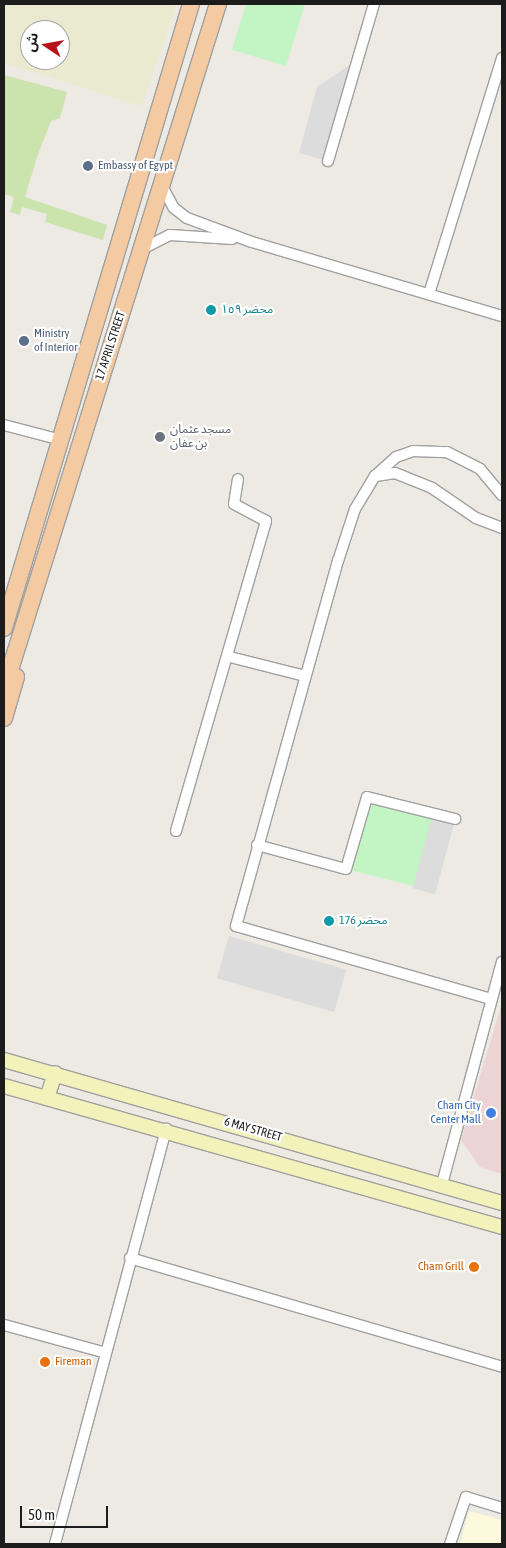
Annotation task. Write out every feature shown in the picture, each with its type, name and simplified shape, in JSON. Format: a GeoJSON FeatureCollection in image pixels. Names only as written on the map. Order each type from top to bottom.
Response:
{"type":"FeatureCollection","features":[{"type":"Feature","properties":{"kind":"main road","name":"17 APRIL STREET"},"geometry":{"type":"LineString","coordinates":[[4,628],[191,4]]}},
{"type":"Feature","properties":{"kind":"main road","name":"17 APRIL STREET"},"geometry":{"type":"LineString","coordinates":[[4,689],[218,4]]}},
{"type":"Feature","properties":{"kind":"main road"},"geometry":{"type":"LineString","coordinates":[[4,601],[21,570]]}},
{"type":"Feature","properties":{"kind":"main road"},"geometry":{"type":"LineString","coordinates":[[4,718],[27,639],[39,575]]}},
{"type":"Feature","properties":{"kind":"main road","name":"6 MAY STREET"},"geometry":{"type":"LineString","coordinates":[[4,1060],[442,1184],[502,1203]]}},
{"type":"Feature","properties":{"kind":"main road"},"geometry":{"type":"LineString","coordinates":[[47,1098],[55,1073]]}},
{"type":"Feature","properties":{"kind":"main road","name":"6 MAY STREET"},"geometry":{"type":"LineString","coordinates":[[4,1086],[166,1129],[502,1227]]}},
{"type":"Feature","properties":{"kind":"street"},"geometry":{"type":"LineString","coordinates":[[328,161],[374,4]]}},
{"type":"Feature","properties":{"kind":"street"},"geometry":{"type":"LineString","coordinates":[[429,294],[502,58]]}},
{"type":"Feature","properties":{"kind":"street"},"geometry":{"type":"LineString","coordinates":[[161,184],[174,208],[187,218],[252,242],[502,316]]}},
{"type":"Feature","properties":{"kind":"street"},"geometry":{"type":"LineString","coordinates":[[142,249],[170,235],[252,242]]}},
{"type":"Feature","properties":{"kind":"street"},"geometry":{"type":"LineString","coordinates":[[4,425],[61,440]]}},
{"type":"Feature","properties":{"kind":"street"},"geometry":{"type":"LineString","coordinates":[[491,999],[236,926],[304,676],[355,509],[374,476],[396,457],[413,451],[447,452],[480,469],[502,495]]}},
{"type":"Feature","properties":{"kind":"street"},"geometry":{"type":"LineString","coordinates":[[374,476],[395,473],[432,488],[476,518],[502,528]]}},
{"type":"Feature","properties":{"kind":"street"},"geometry":{"type":"LineString","coordinates":[[176,831],[230,657],[266,521],[234,504],[238,479]]}},
{"type":"Feature","properties":{"kind":"street"},"geometry":{"type":"LineString","coordinates":[[230,657],[304,676]]}},
{"type":"Feature","properties":{"kind":"street"},"geometry":{"type":"LineString","coordinates":[[257,845],[346,869],[367,796],[455,819]]}},
{"type":"Feature","properties":{"kind":"street"},"geometry":{"type":"LineString","coordinates":[[442,1184],[502,962]]}},
{"type":"Feature","properties":{"kind":"street"},"geometry":{"type":"LineString","coordinates":[[55,1544],[103,1352],[166,1129]]}},
{"type":"Feature","properties":{"kind":"street"},"geometry":{"type":"LineString","coordinates":[[130,1258],[502,1367]]}},
{"type":"Feature","properties":{"kind":"street"},"geometry":{"type":"LineString","coordinates":[[4,1325],[103,1352]]}},
{"type":"Feature","properties":{"kind":"street"},"geometry":{"type":"LineString","coordinates":[[450,1544],[466,1497],[502,1508]]}},
{"type":"Feature","properties":{"kind":"shaded area"},"geometry":{"type":"Polygon","coordinates":[[[357,60],[328,161],[299,153],[317,87],[357,60]]]}},
{"type":"Feature","properties":{"kind":"shaded area"},"geometry":{"type":"Polygon","coordinates":[[[433,813],[455,819],[435,894],[413,888],[433,813]]]}},
{"type":"Feature","properties":{"kind":"shaded area"},"geometry":{"type":"Polygon","coordinates":[[[229,936],[346,970],[334,1012],[217,978],[229,936]]]}},
{"type":"Feature","properties":{"kind":"shaded area"},"geometry":{"type":"Polygon","coordinates":[[[502,1003],[502,1174],[480,1167],[461,1140],[502,1003]]]}},
{"type":"Feature","properties":{"kind":"shaded area"},"geometry":{"type":"Polygon","coordinates":[[[469,1511],[502,1520],[502,1544],[460,1544],[469,1511]]]}},
{"type":"Feature","properties":{"kind":"green space"},"geometry":{"type":"Polygon","coordinates":[[[4,4],[177,4],[142,106],[26,70],[70,70],[70,20],[20,20],[20,68],[4,63],[4,4]]]}},
{"type":"Feature","properties":{"kind":"green space"},"geometry":{"type":"Polygon","coordinates":[[[246,4],[305,4],[286,66],[232,50],[246,4]]]}},
{"type":"Feature","properties":{"kind":"green space"},"geometry":{"type":"Polygon","coordinates":[[[4,75],[67,92],[60,118],[51,121],[37,157],[25,197],[107,225],[103,240],[45,222],[47,214],[22,207],[20,215],[10,212],[14,197],[4,194],[4,75]]]}},
{"type":"Feature","properties":{"kind":"green space"},"geometry":{"type":"Polygon","coordinates":[[[367,797],[433,813],[415,886],[349,870],[367,797]]]}},
{"type":"Feature","properties":{"kind":"place","name":"Embassy of Egypt"},"geometry":{"type":"Point","coordinates":[88,166]}},
{"type":"Feature","properties":{"kind":"place","name":"محضر ١٥٩"},"geometry":{"type":"Point","coordinates":[211,310]}},
{"type":"Feature","properties":{"kind":"place","name":"Ministry of Interior"},"geometry":{"type":"Point","coordinates":[24,341]}},
{"type":"Feature","properties":{"kind":"place","name":"مسجد عثمان بن عفان"},"geometry":{"type":"Point","coordinates":[160,437]}},
{"type":"Feature","properties":{"kind":"place","name":"محضر 176"},"geometry":{"type":"Point","coordinates":[329,921]}},
{"type":"Feature","properties":{"kind":"place","name":"Cham City Center Mall"},"geometry":{"type":"Point","coordinates":[491,1113]}},
{"type":"Feature","properties":{"kind":"place","name":"Cham Grill"},"geometry":{"type":"Point","coordinates":[474,1267]}},
{"type":"Feature","properties":{"kind":"place","name":"Fireman"},"geometry":{"type":"Point","coordinates":[45,1362]}}]}
